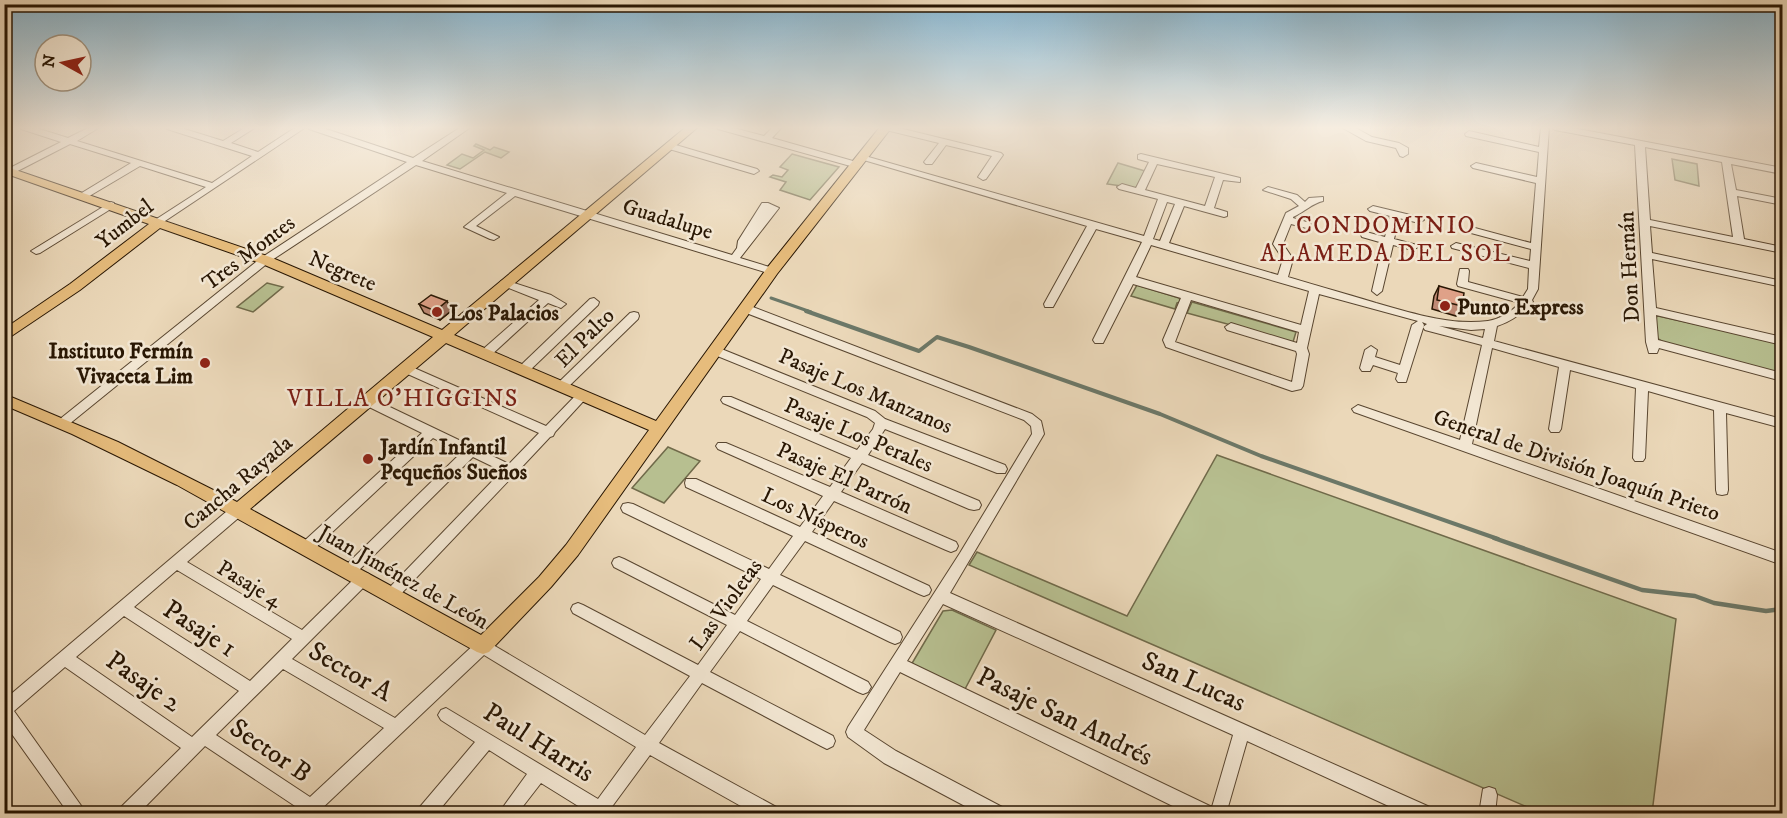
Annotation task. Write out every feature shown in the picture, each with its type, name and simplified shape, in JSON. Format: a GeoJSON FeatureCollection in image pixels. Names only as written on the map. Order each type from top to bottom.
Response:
{"type":"FeatureCollection","features":[{"type":"Feature","properties":{"kind":"main road","name":"Cancha Rayada"},"geometry":{"type":"LineString","coordinates":[[238,510],[646,165]]}},
{"type":"Feature","properties":{"kind":"main road"},"geometry":{"type":"LineString","coordinates":[[483,645],[545,582],[572,550],[772,271],[856,165]]}},
{"type":"Feature","properties":{"kind":"main road","name":"Negrete"},"geometry":{"type":"LineString","coordinates":[[7,172],[111,205],[265,260],[659,428]]}},
{"type":"Feature","properties":{"kind":"main road","name":"Yumbel"},"geometry":{"type":"LineString","coordinates":[[4,336],[75,287],[159,222]]}},
{"type":"Feature","properties":{"kind":"main road","name":"Juan Jiménez de León"},"geometry":{"type":"LineString","coordinates":[[4,399],[64,422],[138,456],[393,593],[483,645]]}},
{"type":"Feature","properties":{"kind":"street"},"geometry":{"type":"LineString","coordinates":[[7,172],[21,165]]}},
{"type":"Feature","properties":{"kind":"street"},"geometry":{"type":"LineString","coordinates":[[83,196],[135,165]]}},
{"type":"Feature","properties":{"kind":"street"},"geometry":{"type":"LineString","coordinates":[[141,165],[213,186]]}},
{"type":"Feature","properties":{"kind":"street","name":"Yumbel"},"geometry":{"type":"LineString","coordinates":[[159,222],[244,165]]}},
{"type":"Feature","properties":{"kind":"street","name":"Tres Montes"},"geometry":{"type":"LineString","coordinates":[[64,422],[265,260],[407,165]]}},
{"type":"Feature","properties":{"kind":"street","name":"Guadalupe"},"geometry":{"type":"LineString","coordinates":[[427,165],[772,271]]}},
{"type":"Feature","properties":{"kind":"street"},"geometry":{"type":"LineString","coordinates":[[734,165],[754,171]]}},
{"type":"Feature","properties":{"kind":"street"},"geometry":{"type":"LineString","coordinates":[[875,165],[1070,217],[1146,242],[1315,289],[1376,297],[1392,311],[1418,325],[1782,424]]}},
{"type":"Feature","properties":{"kind":"street"},"geometry":{"type":"LineString","coordinates":[[983,177],[991,165]]}},
{"type":"Feature","properties":{"kind":"street"},"geometry":{"type":"LineString","coordinates":[[1138,192],[1151,165]]}},
{"type":"Feature","properties":{"kind":"street"},"geometry":{"type":"LineString","coordinates":[[1175,165],[1237,180]]}},
{"type":"Feature","properties":{"kind":"street"},"geometry":{"type":"LineString","coordinates":[[1392,311],[1449,323],[1492,324],[1513,317],[1528,302],[1533,290],[1543,165]]}},
{"type":"Feature","properties":{"kind":"street","name":"Don Hernán"},"geometry":{"type":"LineString","coordinates":[[1641,165],[1652,346],[1782,377]]}},
{"type":"Feature","properties":{"kind":"street"},"geometry":{"type":"LineString","coordinates":[[1727,165],[1739,241]]}},
{"type":"Feature","properties":{"kind":"street"},"geometry":{"type":"LineString","coordinates":[[1749,165],[1782,171]]}},
{"type":"Feature","properties":{"kind":"street"},"geometry":{"type":"LineString","coordinates":[[1476,166],[1541,181]]}},
{"type":"Feature","properties":{"kind":"street"},"geometry":{"type":"LineString","coordinates":[[1208,210],[1220,176]]}},
{"type":"Feature","properties":{"kind":"street"},"geometry":{"type":"LineString","coordinates":[[1122,188],[1224,214]]}},
{"type":"Feature","properties":{"kind":"street"},"geometry":{"type":"LineString","coordinates":[[1268,190],[1294,197],[1306,207]]}},
{"type":"Feature","properties":{"kind":"street"},"geometry":{"type":"LineString","coordinates":[[494,237],[469,227],[514,192]]}},
{"type":"Feature","properties":{"kind":"street"},"geometry":{"type":"LineString","coordinates":[[1731,192],[1782,202]]}},
{"type":"Feature","properties":{"kind":"street"},"geometry":{"type":"LineString","coordinates":[[1100,340],[1146,242],[1162,198]]}},
{"type":"Feature","properties":{"kind":"street"},"geometry":{"type":"LineString","coordinates":[[1279,248],[1287,220],[1292,213],[1306,207],[1312,200],[1320,199]]}},
{"type":"Feature","properties":{"kind":"street"},"geometry":{"type":"LineString","coordinates":[[1162,246],[1180,203]]}},
{"type":"Feature","properties":{"kind":"street"},"geometry":{"type":"LineString","coordinates":[[36,251],[111,205]]}},
{"type":"Feature","properties":{"kind":"street"},"geometry":{"type":"LineString","coordinates":[[1373,208],[1419,220]]}},
{"type":"Feature","properties":{"kind":"street"},"geometry":{"type":"LineString","coordinates":[[1376,297],[1395,214]]}},
{"type":"Feature","properties":{"kind":"street"},"geometry":{"type":"LineString","coordinates":[[1287,220],[1306,225]]}},
{"type":"Feature","properties":{"kind":"street"},"geometry":{"type":"LineString","coordinates":[[1645,222],[1782,250]]}},
{"type":"Feature","properties":{"kind":"street"},"geometry":{"type":"LineString","coordinates":[[1049,304],[1092,226]]}},
{"type":"Feature","properties":{"kind":"street"},"geometry":{"type":"LineString","coordinates":[[1474,231],[1536,247]]}},
{"type":"Feature","properties":{"kind":"street"},"geometry":{"type":"LineString","coordinates":[[1366,235],[1413,247]]}},
{"type":"Feature","properties":{"kind":"street"},"geometry":{"type":"LineString","coordinates":[[1456,246],[1535,266]]}},
{"type":"Feature","properties":{"kind":"street"},"geometry":{"type":"LineString","coordinates":[[734,259],[742,247]]}},
{"type":"Feature","properties":{"kind":"street"},"geometry":{"type":"LineString","coordinates":[[1279,248],[1288,259],[1282,279]]}},
{"type":"Feature","properties":{"kind":"street"},"geometry":{"type":"LineString","coordinates":[[1279,248],[1296,253]]}},
{"type":"Feature","properties":{"kind":"street"},"geometry":{"type":"LineString","coordinates":[[1647,255],[1782,284]]}},
{"type":"Feature","properties":{"kind":"street"},"geometry":{"type":"LineString","coordinates":[[1464,271],[1462,284],[1528,302]]}},
{"type":"Feature","properties":{"kind":"street"},"geometry":{"type":"LineString","coordinates":[[1129,279],[1305,330]]}},
{"type":"Feature","properties":{"kind":"street"},"geometry":{"type":"LineString","coordinates":[[505,283],[561,304]]}},
{"type":"Feature","properties":{"kind":"street"},"geometry":{"type":"LineString","coordinates":[[1187,296],[1169,340],[1174,347],[1292,387],[1297,386],[1303,354],[1301,348],[1315,289]]}},
{"type":"Feature","properties":{"kind":"street"},"geometry":{"type":"LineString","coordinates":[[485,354],[547,298]]}},
{"type":"Feature","properties":{"kind":"street"},"geometry":{"type":"LineString","coordinates":[[523,370],[594,302]]}},
{"type":"Feature","properties":{"kind":"street"},"geometry":{"type":"LineString","coordinates":[[745,308],[1028,417],[1037,423],[1038,434],[941,596],[854,732],[890,757],[998,813]]}},
{"type":"Feature","properties":{"kind":"street"},"geometry":{"type":"LineString","coordinates":[[1650,310],[1782,341]]}},
{"type":"Feature","properties":{"kind":"street","name":"El Palto"},"geometry":{"type":"LineString","coordinates":[[562,387],[634,316]]}},
{"type":"Feature","properties":{"kind":"street"},"geometry":{"type":"LineString","coordinates":[[1466,447],[1492,324]]}},
{"type":"Feature","properties":{"kind":"street"},"geometry":{"type":"LineString","coordinates":[[1368,359],[1404,375],[1418,325]]}},
{"type":"Feature","properties":{"kind":"street"},"geometry":{"type":"LineString","coordinates":[[1231,327],[1301,348]]}},
{"type":"Feature","properties":{"kind":"street","name":"Pasaje Los Manzanos"},"geometry":{"type":"LineString","coordinates":[[714,350],[871,414],[881,422],[1001,469]]}},
{"type":"Feature","properties":{"kind":"street"},"geometry":{"type":"LineString","coordinates":[[1555,429],[1565,366]]}},
{"type":"Feature","properties":{"kind":"street"},"geometry":{"type":"LineString","coordinates":[[405,368],[549,433]]}},
{"type":"Feature","properties":{"kind":"street"},"geometry":{"type":"LineString","coordinates":[[1639,458],[1642,385]]}},
{"type":"Feature","properties":{"kind":"street"},"geometry":{"type":"LineString","coordinates":[[393,593],[513,471],[583,395]]}},
{"type":"Feature","properties":{"kind":"street","name":"Pasaje Los Perales"},"geometry":{"type":"LineString","coordinates":[[727,400],[974,506]]}},
{"type":"Feature","properties":{"kind":"street"},"geometry":{"type":"LineString","coordinates":[[367,401],[513,471]]}},
{"type":"Feature","properties":{"kind":"street"},"geometry":{"type":"LineString","coordinates":[[1720,406],[1722,490]]}},
{"type":"Feature","properties":{"kind":"street","name":"General de División Joaquín Prieto"},"geometry":{"type":"LineString","coordinates":[[1358,409],[1782,559]]}},
{"type":"Feature","properties":{"kind":"street","name":"Las Violetas"},"geometry":{"type":"LineString","coordinates":[[598,811],[879,430],[881,422]]}},
{"type":"Feature","properties":{"kind":"street"},"geometry":{"type":"LineString","coordinates":[[307,547],[431,432]]}},
{"type":"Feature","properties":{"kind":"street","name":"Pasaje El Parrón"},"geometry":{"type":"LineString","coordinates":[[722,446],[951,546]]}},
{"type":"Feature","properties":{"kind":"street"},"geometry":{"type":"LineString","coordinates":[[126,813],[303,638],[357,574],[471,451]]}},
{"type":"Feature","properties":{"kind":"street","name":"Los Nísperos"},"geometry":{"type":"LineString","coordinates":[[691,483],[924,590]]}},
{"type":"Feature","properties":{"kind":"street"},"geometry":{"type":"LineString","coordinates":[[628,508],[895,637]]}},
{"type":"Feature","properties":{"kind":"street","name":"Cancha Rayada"},"geometry":{"type":"LineString","coordinates":[[4,710],[238,510]]}},
{"type":"Feature","properties":{"kind":"street","name":"Pasaje 4"},"geometry":{"type":"LineString","coordinates":[[177,563],[303,638]]}},
{"type":"Feature","properties":{"kind":"street"},"geometry":{"type":"LineString","coordinates":[[619,563],[863,687]]}},
{"type":"Feature","properties":{"kind":"street","name":"San Lucas"},"geometry":{"type":"LineString","coordinates":[[941,596],[1426,813]]}},
{"type":"Feature","properties":{"kind":"street","name":"Pasaje 1"},"geometry":{"type":"LineString","coordinates":[[123,608],[250,690]]}},
{"type":"Feature","properties":{"kind":"street"},"geometry":{"type":"LineString","coordinates":[[578,609],[827,741]]}},
{"type":"Feature","properties":{"kind":"street"},"geometry":{"type":"LineString","coordinates":[[307,810],[483,645]]}},
{"type":"Feature","properties":{"kind":"street","name":"Juan Jiménez de León"},"geometry":{"type":"LineString","coordinates":[[483,645],[647,745],[772,813]]}},
{"type":"Feature","properties":{"kind":"street","name":"Pasaje 2"},"geometry":{"type":"LineString","coordinates":[[65,658],[199,741]]}},
{"type":"Feature","properties":{"kind":"street","name":"Sector A"},"geometry":{"type":"LineString","coordinates":[[281,660],[396,727]]}},
{"type":"Feature","properties":{"kind":"street","name":"Pasaje San Andrés"},"geometry":{"type":"LineString","coordinates":[[899,664],[1208,813]]}},
{"type":"Feature","properties":{"kind":"street"},"geometry":{"type":"LineString","coordinates":[[4,710],[80,813]]}},
{"type":"Feature","properties":{"kind":"street","name":"Paul Harris"},"geometry":{"type":"LineString","coordinates":[[446,715],[598,811]]}},
{"type":"Feature","properties":{"kind":"street"},"geometry":{"type":"LineString","coordinates":[[1218,813],[1242,731]]}},
{"type":"Feature","properties":{"kind":"street","name":"Sector B"},"geometry":{"type":"LineString","coordinates":[[199,741],[307,810]]}},
{"type":"Feature","properties":{"kind":"street"},"geometry":{"type":"LineString","coordinates":[[425,813],[487,741]]}},
{"type":"Feature","properties":{"kind":"street"},"geometry":{"type":"LineString","coordinates":[[506,813],[539,772]]}},
{"type":"Feature","properties":{"kind":"street"},"geometry":{"type":"LineString","coordinates":[[1486,813],[1489,795]]}},
{"type":"Feature","properties":{"kind":"green space"},"geometry":{"type":"Polygon","coordinates":[[[448,165],[466,165],[460,169],[448,165]]]}},
{"type":"Feature","properties":{"kind":"green space"},"geometry":{"type":"Polygon","coordinates":[[[832,165],[839,167],[810,200],[780,190],[786,182],[770,177],[773,175],[782,177],[788,170],[780,167],[832,165]]]}},
{"type":"Feature","properties":{"kind":"green space"},"geometry":{"type":"Polygon","coordinates":[[[1117,165],[1145,171],[1136,188],[1107,184],[1117,165]]]}},
{"type":"Feature","properties":{"kind":"green space"},"geometry":{"type":"Polygon","coordinates":[[[1673,165],[1697,165],[1699,186],[1675,180],[1673,165]]]}},
{"type":"Feature","properties":{"kind":"green space"},"geometry":{"type":"Polygon","coordinates":[[[267,283],[283,287],[253,312],[237,307],[267,283]]]}},
{"type":"Feature","properties":{"kind":"green space"},"geometry":{"type":"Polygon","coordinates":[[[1137,285],[1179,298],[1181,302],[1177,303],[1175,309],[1131,296],[1137,285]]]}},
{"type":"Feature","properties":{"kind":"green space"},"geometry":{"type":"Polygon","coordinates":[[[1192,302],[1296,332],[1293,342],[1187,313],[1192,302]]]}},
{"type":"Feature","properties":{"kind":"green space"},"geometry":{"type":"Polygon","coordinates":[[[1658,316],[1782,343],[1782,375],[1663,342],[1656,337],[1654,318],[1658,316]]]}},
{"type":"Feature","properties":{"kind":"green space"},"geometry":{"type":"Polygon","coordinates":[[[668,447],[700,461],[664,503],[632,488],[668,447]]]}},
{"type":"Feature","properties":{"kind":"green space"},"geometry":{"type":"Polygon","coordinates":[[[1217,455],[1676,619],[1652,813],[1541,813],[969,565],[977,552],[1127,616],[1217,455]]]}},
{"type":"Feature","properties":{"kind":"green space"},"geometry":{"type":"Polygon","coordinates":[[[952,610],[996,630],[964,691],[911,665],[943,611],[952,610]]]}},
{"type":"Feature","properties":{"kind":"building"},"geometry":{"type":"Polygon","coordinates":[[[1439,286],[1464,293],[1462,306],[1437,300],[1439,286]]]}},
{"type":"Feature","properties":{"kind":"building"},"geometry":{"type":"Polygon","coordinates":[[[431,295],[447,301],[435,311],[419,304],[431,295]]]}},
{"type":"Feature","properties":{"kind":"waterway"},"geometry":{"type":"LineString","coordinates":[[771,298],[811,312]]}},
{"type":"Feature","properties":{"kind":"waterway"},"geometry":{"type":"LineString","coordinates":[[806,311],[919,351],[937,337],[969,347],[1160,414],[1261,456],[1498,539]]}},
{"type":"Feature","properties":{"kind":"waterway"},"geometry":{"type":"LineString","coordinates":[[1494,538],[1642,590],[1695,596],[1714,603],[1766,611],[1782,609]]}},
{"type":"Feature","properties":{"kind":"place","name":"Punto Express"},"geometry":{"type":"Point","coordinates":[1445,306]}},
{"type":"Feature","properties":{"kind":"place","name":"Los Palacios"},"geometry":{"type":"Point","coordinates":[437,312]}},
{"type":"Feature","properties":{"kind":"place","name":"Instituto Fermín Vivaceta Lim"},"geometry":{"type":"Point","coordinates":[205,363]}},
{"type":"Feature","properties":{"kind":"place","name":"Jardín Infantil Pequeños Sueños"},"geometry":{"type":"Point","coordinates":[368,459]}},
{"type":"Feature","properties":{"kind":"district","name":"CONDOMINIO ALAMEDA DEL SOL"},"geometry":{"type":"Point","coordinates":[1386,239]}},
{"type":"Feature","properties":{"kind":"district","name":"VILLA O'HIGGINS"},"geometry":{"type":"Point","coordinates":[403,398]}}]}
